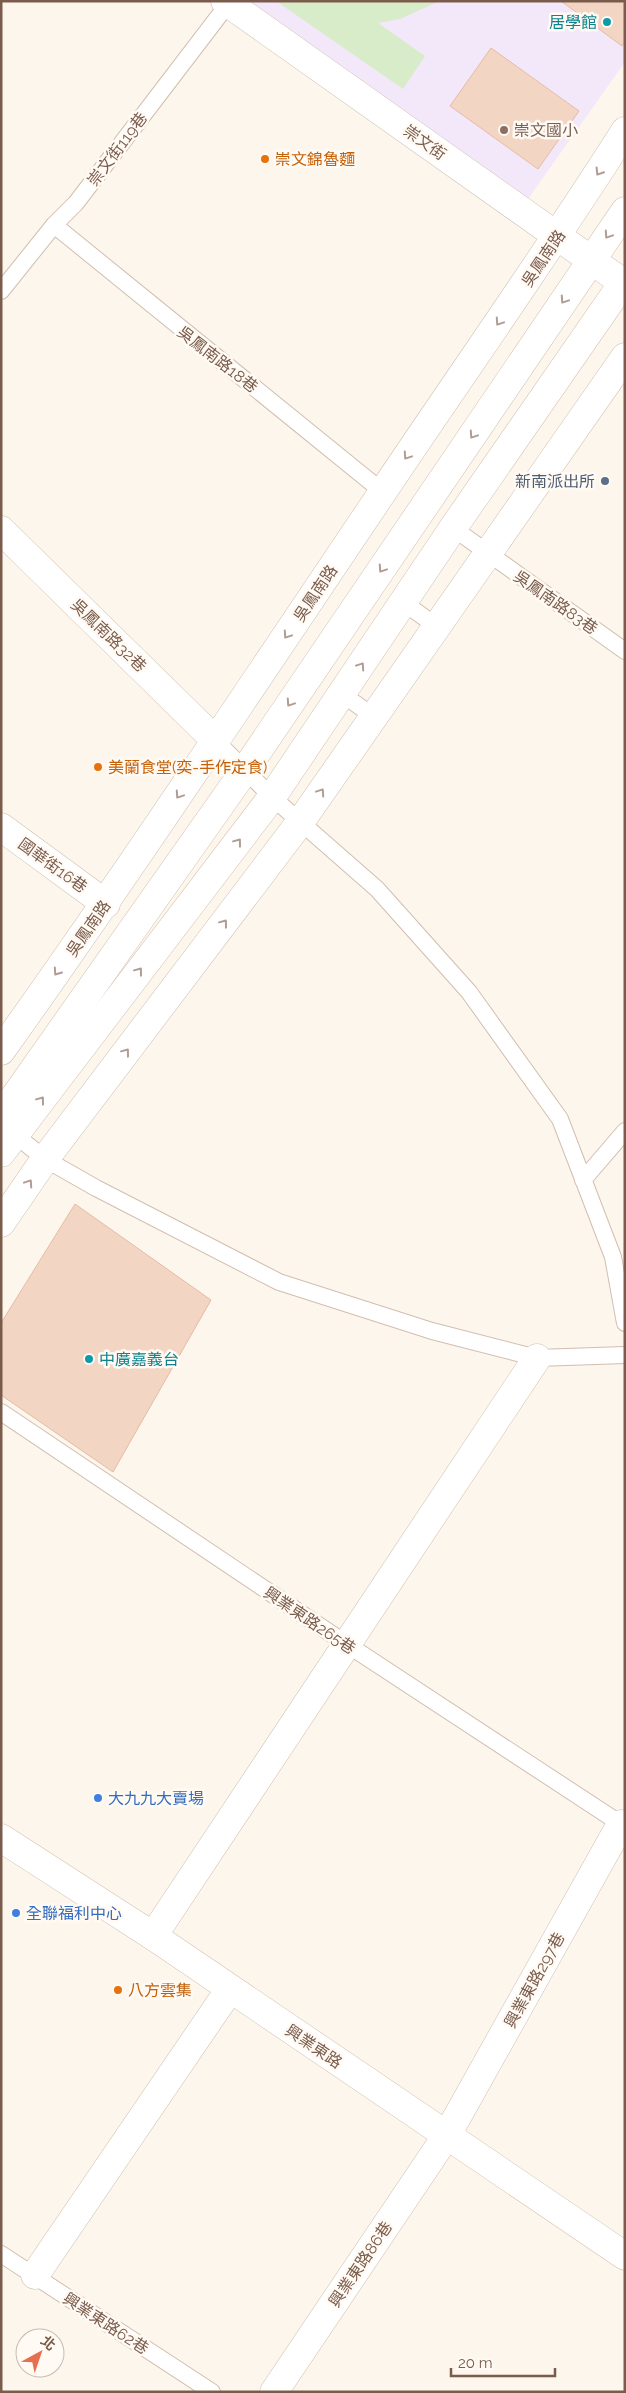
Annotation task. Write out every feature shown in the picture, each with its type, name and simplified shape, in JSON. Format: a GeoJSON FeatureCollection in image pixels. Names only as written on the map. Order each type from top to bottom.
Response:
{"type":"FeatureCollection","features":[{"type":"Feature","properties":{"kind":"street","name":"崇文街"},"geometry":{"type":"LineString","coordinates":[[227,2],[624,282]]}},
{"type":"Feature","properties":{"kind":"street","name":"吳鳳南路"},"geometry":{"type":"LineString","coordinates":[[1,1051],[106,904],[558,236],[625,131]]}},
{"type":"Feature","properties":{"kind":"street"},"geometry":{"type":"LineString","coordinates":[[5,1132],[245,770],[625,211]]}},
{"type":"Feature","properties":{"kind":"street"},"geometry":{"type":"LineString","coordinates":[[5,1132],[272,797],[453,528],[624,282]]}},
{"type":"Feature","properties":{"kind":"street"},"geometry":{"type":"LineString","coordinates":[[1,1223],[45,1159],[301,821],[625,357]]}},
{"type":"Feature","properties":{"kind":"street","name":"吳鳳南路32巷"},"geometry":{"type":"LineString","coordinates":[[1,530],[216,741]]}},
{"type":"Feature","properties":{"kind":"street","name":"國華街16巷"},"geometry":{"type":"LineString","coordinates":[[1,827],[106,904]]}},
{"type":"Feature","properties":{"kind":"street"},"geometry":{"type":"LineString","coordinates":[[153,1936],[537,1358]]}},
{"type":"Feature","properties":{"kind":"street","name":"興業東路297巷"},"geometry":{"type":"LineString","coordinates":[[446,2135],[623,1824]]}},
{"type":"Feature","properties":{"kind":"street","name":"興業東路"},"geometry":{"type":"LineString","coordinates":[[1,1838],[153,1936],[625,2256]]}},
{"type":"Feature","properties":{"kind":"street"},"geometry":{"type":"LineString","coordinates":[[35,2275],[230,1989]]}},
{"type":"Feature","properties":{"kind":"street","name":"興業東路86巷"},"geometry":{"type":"LineString","coordinates":[[274,2392],[446,2135]]}},
{"type":"Feature","properties":{"kind":"lane","name":"崇文街119巷"},"geometry":{"type":"LineString","coordinates":[[1,291],[54,225],[76,203],[227,2]]}},
{"type":"Feature","properties":{"kind":"lane","name":"吳鳳南路18巷"},"geometry":{"type":"LineString","coordinates":[[54,225],[383,492]]}},
{"type":"Feature","properties":{"kind":"lane","name":"吳鳳南路83巷"},"geometry":{"type":"LineString","coordinates":[[453,528],[625,651]]}},
{"type":"Feature","properties":{"kind":"lane"},"geometry":{"type":"LineString","coordinates":[[403,602],[436,626]]}},
{"type":"Feature","properties":{"kind":"lane"},"geometry":{"type":"LineString","coordinates":[[342,694],[373,716]]}},
{"type":"Feature","properties":{"kind":"lane"},"geometry":{"type":"LineString","coordinates":[[216,741],[272,797],[378,890],[469,992],[560,1119],[583,1180],[619,1256],[625,1323]]}},
{"type":"Feature","properties":{"kind":"lane"},"geometry":{"type":"LineString","coordinates":[[583,1180],[625,1131]]}},
{"type":"Feature","properties":{"kind":"lane"},"geometry":{"type":"LineString","coordinates":[[5,1132],[45,1159],[96,1188],[279,1282],[432,1331],[537,1358],[625,1354]]}},
{"type":"Feature","properties":{"kind":"lane","name":"興業東路265巷"},"geometry":{"type":"LineString","coordinates":[[1,1412],[348,1645],[623,1824]]}},
{"type":"Feature","properties":{"kind":"lane","name":"興業東路62巷"},"geometry":{"type":"LineString","coordinates":[[1,2254],[212,2392]]}},
{"type":"Feature","properties":{"kind":"shaded area","name":"崇文國小"},"geometry":{"type":"Polygon","coordinates":[[[249,1],[625,1],[625,62],[528,199],[249,1]]]}},
{"type":"Feature","properties":{"kind":"green space"},"geometry":{"type":"Polygon","coordinates":[[[276,1],[440,1],[400,19],[378,23],[425,56],[403,89],[276,1]]]}},
{"type":"Feature","properties":{"kind":"building","name":"居學館"},"geometry":{"type":"Polygon","coordinates":[[[561,1],[625,1],[625,42],[622,46],[561,1]]]}},
{"type":"Feature","properties":{"kind":"building"},"geometry":{"type":"Polygon","coordinates":[[[491,48],[579,111],[538,169],[450,106],[491,48]]]}},
{"type":"Feature","properties":{"kind":"building","name":"中廣嘉義台"},"geometry":{"type":"Polygon","coordinates":[[[75,1204],[211,1300],[113,1472],[1,1395],[1,1323],[75,1204]]]}},
{"type":"Feature","properties":{"kind":"place","name":"居學館"},"geometry":{"type":"Point","coordinates":[607,22]}},
{"type":"Feature","properties":{"kind":"place","name":"崇文國小"},"geometry":{"type":"Point","coordinates":[504,130]}},
{"type":"Feature","properties":{"kind":"place","name":"崇文錦魯麵"},"geometry":{"type":"Point","coordinates":[265,159]}},
{"type":"Feature","properties":{"kind":"place","name":"新南派出所"},"geometry":{"type":"Point","coordinates":[605,481]}},
{"type":"Feature","properties":{"kind":"place","name":"美蘭食堂(奕-手作定食)"},"geometry":{"type":"Point","coordinates":[98,767]}},
{"type":"Feature","properties":{"kind":"place","name":"中廣嘉義台"},"geometry":{"type":"Point","coordinates":[89,1359]}},
{"type":"Feature","properties":{"kind":"place","name":"大九九大賣場"},"geometry":{"type":"Point","coordinates":[98,1798]}},
{"type":"Feature","properties":{"kind":"place","name":"全聯福利中心"},"geometry":{"type":"Point","coordinates":[16,1913]}},
{"type":"Feature","properties":{"kind":"place","name":"八方雲集"},"geometry":{"type":"Point","coordinates":[118,1990]}}]}
